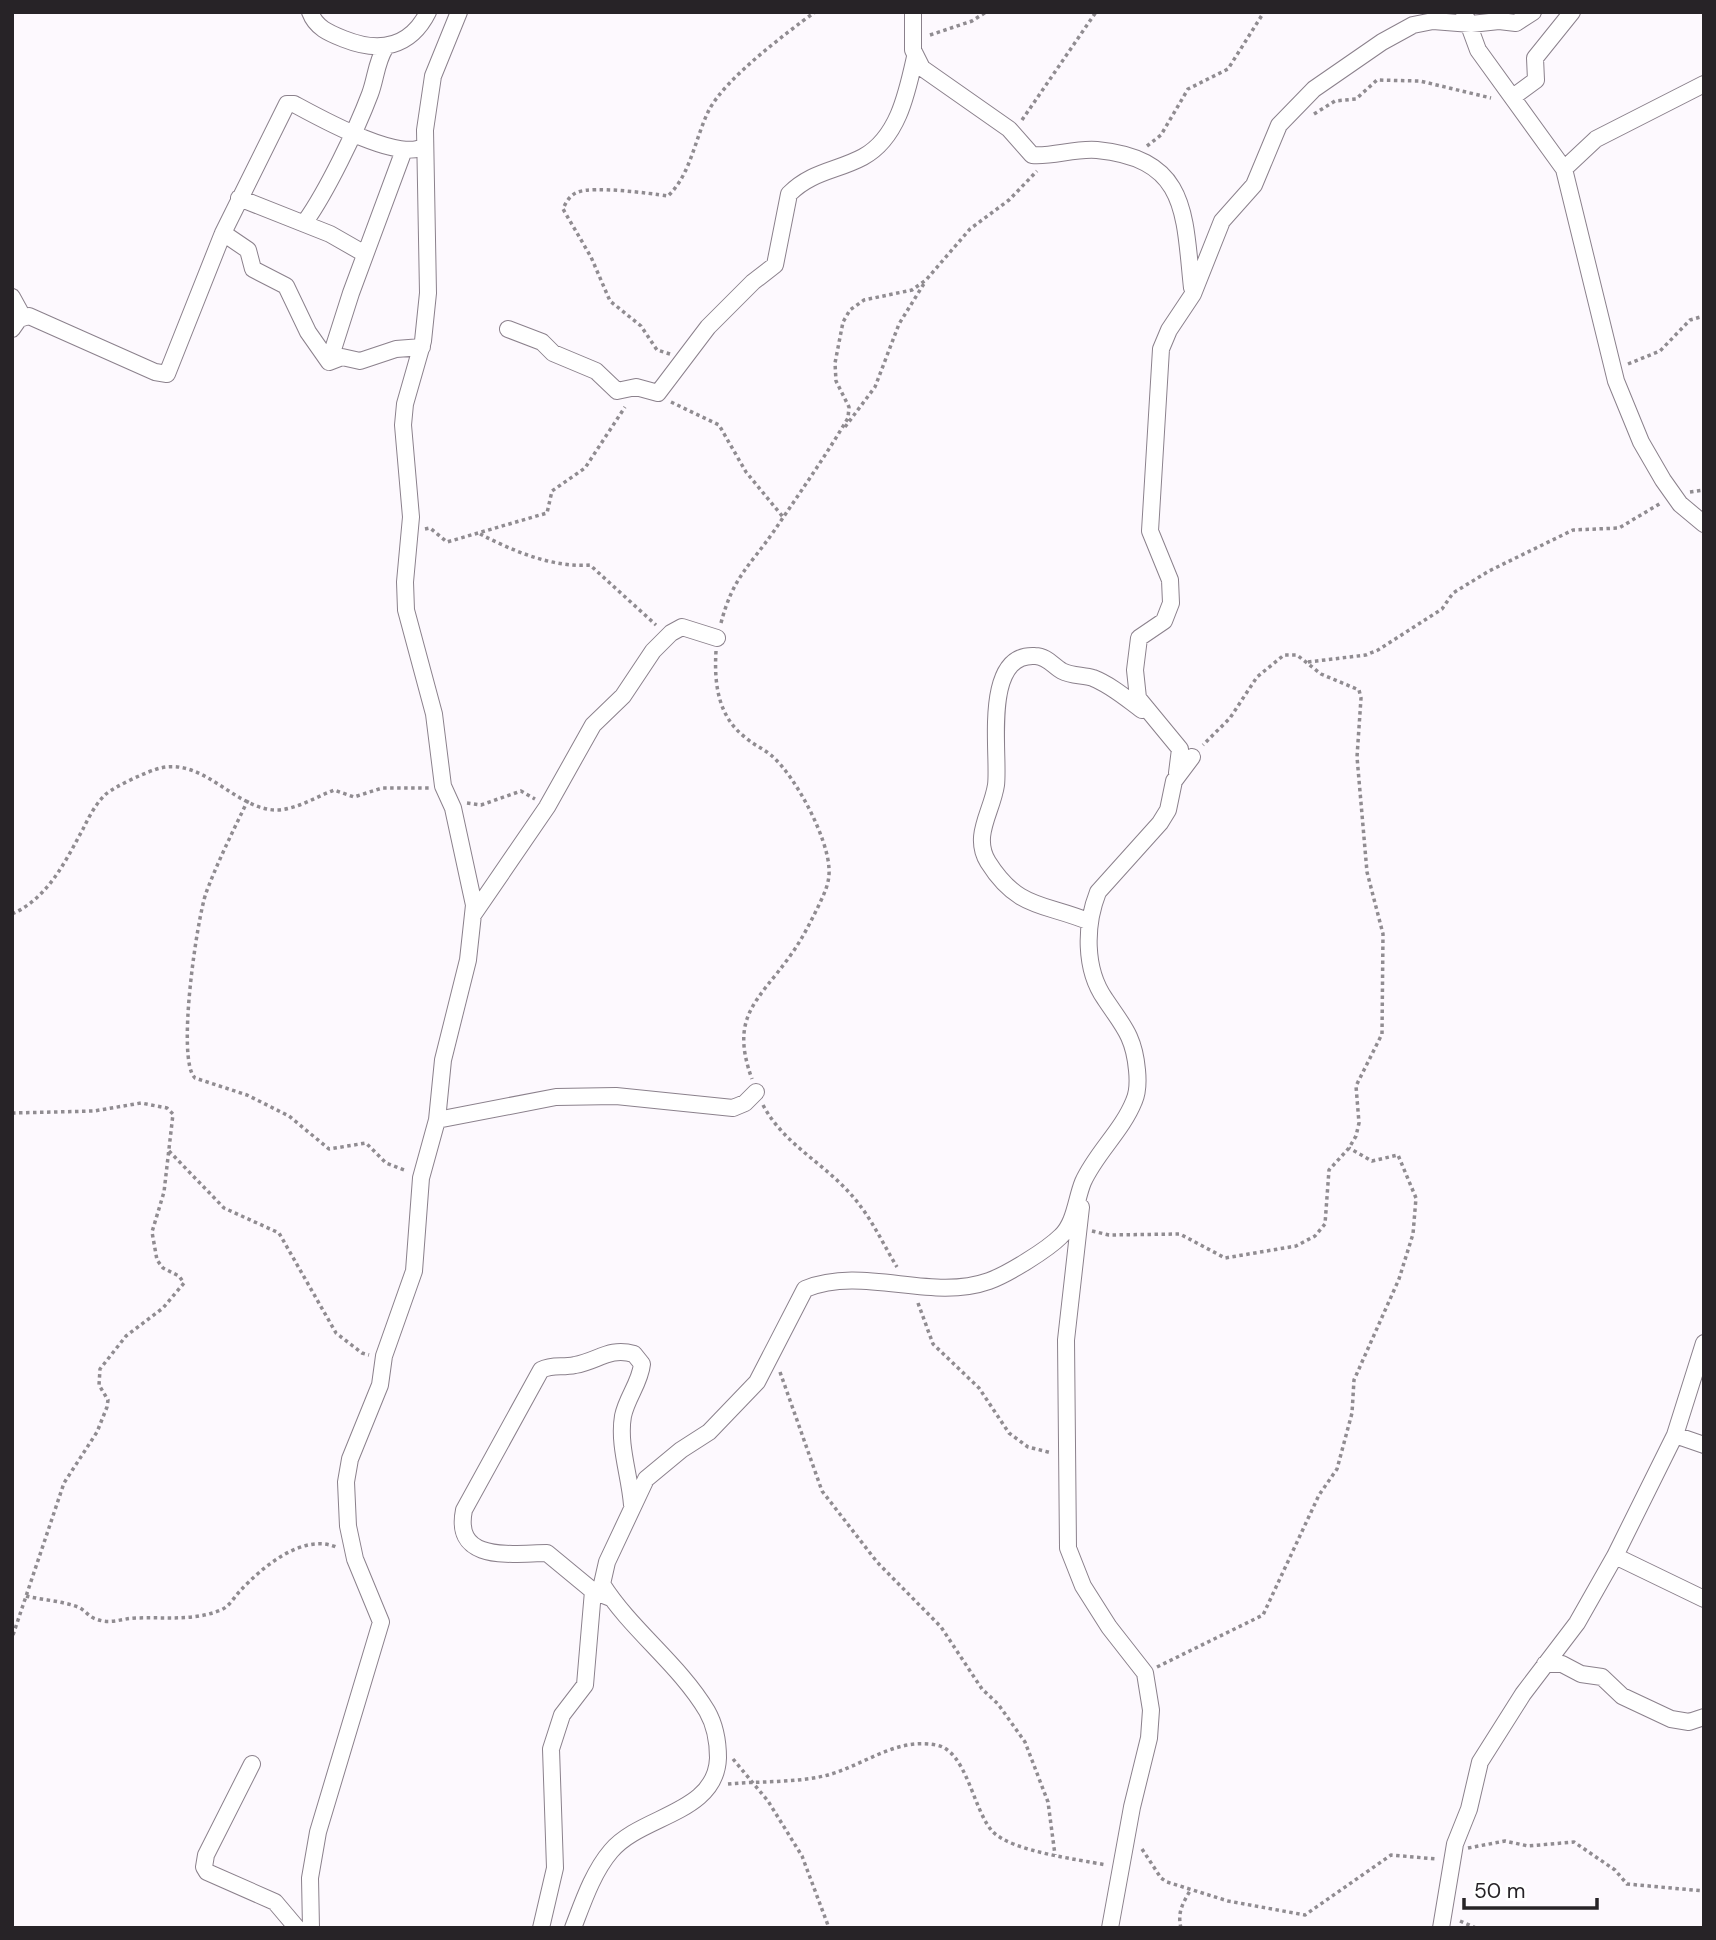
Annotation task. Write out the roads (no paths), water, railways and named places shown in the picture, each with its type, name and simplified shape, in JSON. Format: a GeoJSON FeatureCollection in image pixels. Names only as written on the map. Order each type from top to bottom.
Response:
{"type":"FeatureCollection","features":[{"type":"Feature","properties":{"kind":"street"},"geometry":{"type":"LineString","coordinates":[[310,12],[314,21],[326,32],[352,43],[385,47],[414,34],[428,12]]}},
{"type":"Feature","properties":{"kind":"street"},"geometry":{"type":"LineString","coordinates":[[311,1928],[310,1878],[317,1832],[381,1628],[380,1616],[355,1559],[348,1525],[346,1482],[350,1459],[380,1385],[384,1356],[414,1271],[417,1206],[422,1173],[437,1120],[443,1060],[468,960],[473,915],[464,857],[446,792],[434,714],[406,610],[410,483],[403,425],[405,404],[422,346],[428,293],[425,145],[433,76],[459,12]]}},
{"type":"Feature","properties":{"kind":"street"},"geometry":{"type":"LineString","coordinates":[[508,329],[542,342],[553,353],[596,370],[617,391],[635,387],[658,393],[694,346],[753,282],[775,265],[789,194],[827,169],[862,158],[900,115],[915,57],[913,12]]}},
{"type":"Feature","properties":{"kind":"street"},"geometry":{"type":"LineString","coordinates":[[573,1928],[599,1869],[611,1851],[643,1826],[691,1803],[712,1782],[717,1767],[712,1721],[696,1696],[601,1584],[646,1479],[681,1450],[709,1432],[757,1382],[774,1354],[805,1289],[850,1282],[958,1289],[991,1280],[1065,1232],[1082,1184],[1099,1153],[1131,1107],[1138,1082],[1130,1034],[1104,999],[1091,972],[1090,922],[1098,892],[1164,818],[1177,775],[1180,749],[1138,698],[1135,670],[1139,638],[1164,621],[1171,603],[1170,580],[1150,531],[1161,349],[1169,330],[1193,294],[1222,221],[1254,185],[1274,134],[1289,112],[1325,81],[1382,42],[1413,25],[1433,21],[1467,18],[1520,22],[1533,12]]}},
{"type":"Feature","properties":{"kind":"street"},"geometry":{"type":"LineString","coordinates":[[1507,100],[1536,80],[1535,58],[1572,12]]}},
{"type":"Feature","properties":{"kind":"street"},"geometry":{"type":"LineString","coordinates":[[1467,18],[1478,50],[1507,100],[1564,169],[1613,370],[1641,442],[1673,494],[1704,524]]}},
{"type":"Feature","properties":{"kind":"street"},"geometry":{"type":"LineString","coordinates":[[305,222],[353,133],[371,93],[377,61],[385,47]]}},
{"type":"Feature","properties":{"kind":"street"},"geometry":{"type":"LineString","coordinates":[[915,57],[922,68],[992,117],[1034,156],[1095,150],[1123,155],[1150,165],[1174,188],[1185,224],[1193,294]]}},
{"type":"Feature","properties":{"kind":"street"},"geometry":{"type":"LineString","coordinates":[[1564,169],[1596,139],[1704,84]]}},
{"type":"Feature","properties":{"kind":"street"},"geometry":{"type":"LineString","coordinates":[[12,297],[18,323],[55,326],[155,372],[167,374],[223,233],[286,104],[294,104],[353,133],[404,150],[414,152],[425,145]]}},
{"type":"Feature","properties":{"kind":"street"},"geometry":{"type":"LineString","coordinates":[[329,362],[404,150]]}},
{"type":"Feature","properties":{"kind":"street"},"geometry":{"type":"LineString","coordinates":[[239,198],[305,222],[365,254]]}},
{"type":"Feature","properties":{"kind":"street"},"geometry":{"type":"LineString","coordinates":[[223,233],[248,250],[253,270],[286,286],[308,332],[329,362]]}},
{"type":"Feature","properties":{"kind":"street"},"geometry":{"type":"LineString","coordinates":[[329,362],[342,357],[360,361],[396,349],[422,346]]}},
{"type":"Feature","properties":{"kind":"street"},"geometry":{"type":"LineString","coordinates":[[473,915],[547,807],[593,725],[623,696],[653,651],[682,627],[717,638]]}},
{"type":"Feature","properties":{"kind":"street"},"geometry":{"type":"LineString","coordinates":[[1090,922],[1030,903],[1017,896],[987,860],[981,842],[996,784],[996,710],[1002,681],[1016,663],[1035,656],[1053,663],[1063,671],[1105,683],[1155,719]]}},
{"type":"Feature","properties":{"kind":"street"},"geometry":{"type":"LineString","coordinates":[[1177,775],[1192,757]]}},
{"type":"Feature","properties":{"kind":"street"},"geometry":{"type":"LineString","coordinates":[[437,1120],[556,1097],[617,1096],[706,1108],[733,1108],[745,1103],[756,1092]]}},
{"type":"Feature","properties":{"kind":"street"},"geometry":{"type":"LineString","coordinates":[[1082,1184],[1066,1339],[1068,1548],[1083,1586],[1109,1627],[1145,1673],[1151,1710],[1149,1738],[1120,1867],[1110,1928]]}},
{"type":"Feature","properties":{"kind":"street"},"geometry":{"type":"LineString","coordinates":[[1441,1928],[1455,1850],[1486,1748],[1577,1623],[1615,1556],[1675,1435],[1704,1343]]}},
{"type":"Feature","properties":{"kind":"street"},"geometry":{"type":"LineString","coordinates":[[611,1598],[593,1591],[552,1555],[496,1555],[478,1548],[467,1538],[461,1524],[464,1510],[541,1370],[551,1365],[575,1365],[610,1351],[634,1354],[642,1364],[641,1376],[623,1416],[622,1441],[632,1510]]}},
{"type":"Feature","properties":{"kind":"street"},"geometry":{"type":"LineString","coordinates":[[1675,1435],[1704,1445]]}},
{"type":"Feature","properties":{"kind":"street"},"geometry":{"type":"LineString","coordinates":[[1615,1556],[1704,1599]]}},
{"type":"Feature","properties":{"kind":"street"},"geometry":{"type":"LineString","coordinates":[[541,1928],[555,1868],[551,1749],[562,1715],[585,1685],[593,1591]]}},
{"type":"Feature","properties":{"kind":"street"},"geometry":{"type":"LineString","coordinates":[[1545,1664],[1562,1664],[1581,1674],[1602,1677],[1622,1696],[1671,1719],[1689,1722],[1704,1717]]}},
{"type":"Feature","properties":{"kind":"street"},"geometry":{"type":"LineString","coordinates":[[252,1764],[206,1855],[204,1867],[208,1872],[278,1904],[296,1928]]}}]}
